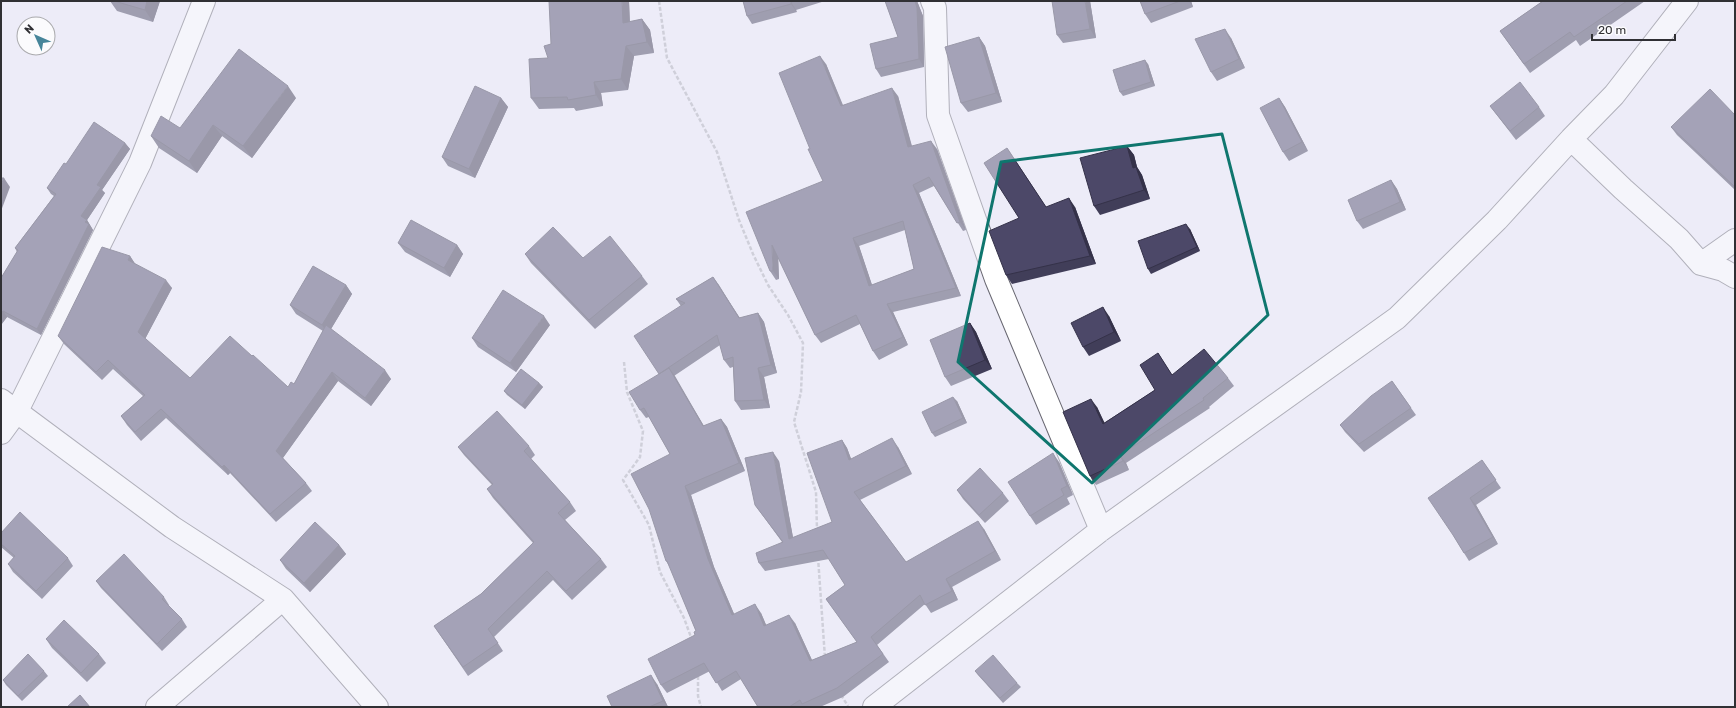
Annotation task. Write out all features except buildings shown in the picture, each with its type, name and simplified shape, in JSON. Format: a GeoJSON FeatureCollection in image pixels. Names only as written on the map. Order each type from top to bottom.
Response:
{"type":"FeatureCollection","features":[{"type":"Feature","properties":{"kind":"street"},"geometry":{"type":"LineString","coordinates":[[1,433],[9,406],[140,163],[204,1]]}},
{"type":"Feature","properties":{"kind":"street"},"geometry":{"type":"LineString","coordinates":[[932,1],[935,15],[938,115],[996,279],[1101,530]]}},
{"type":"Feature","properties":{"kind":"street"},"geometry":{"type":"LineString","coordinates":[[874,707],[1101,530],[1397,318],[1497,220],[1571,139],[1614,96],[1687,1]]}},
{"type":"Feature","properties":{"kind":"street"},"geometry":{"type":"LineString","coordinates":[[1571,139],[1623,189],[1680,239],[1701,264],[1723,270],[1735,277]]}},
{"type":"Feature","properties":{"kind":"street"},"geometry":{"type":"LineString","coordinates":[[1701,264],[1735,240]]}},
{"type":"Feature","properties":{"kind":"street"},"geometry":{"type":"LineString","coordinates":[[9,406],[172,527],[283,599],[378,707]]}},
{"type":"Feature","properties":{"kind":"street"},"geometry":{"type":"LineString","coordinates":[[157,707],[283,599]]}},
{"type":"Feature","properties":{"kind":"path"},"geometry":{"type":"LineString","coordinates":[[659,1],[667,58],[717,152],[739,220],[768,285],[788,314],[803,343],[801,392],[794,422],[816,492],[817,537]]}},
{"type":"Feature","properties":{"kind":"path"},"geometry":{"type":"LineString","coordinates":[[624,362],[627,392],[643,430],[640,457],[623,480],[649,526],[660,572],[684,618],[693,643]]}},
{"type":"Feature","properties":{"kind":"path"},"geometry":{"type":"LineString","coordinates":[[818,552],[826,661]]}},
{"type":"Feature","properties":{"kind":"path"},"geometry":{"type":"LineString","coordinates":[[698,672],[698,696],[701,707]]}},
{"type":"Feature","properties":{"kind":"path"},"geometry":{"type":"LineString","coordinates":[[840,694],[850,707]]}},
{"type":"Feature","properties":{"kind":"highlighted area"},"geometry":{"type":"Polygon","coordinates":[[[1222,134],[1268,315],[1092,483],[958,362],[1001,162],[1222,134]]]}}]}
